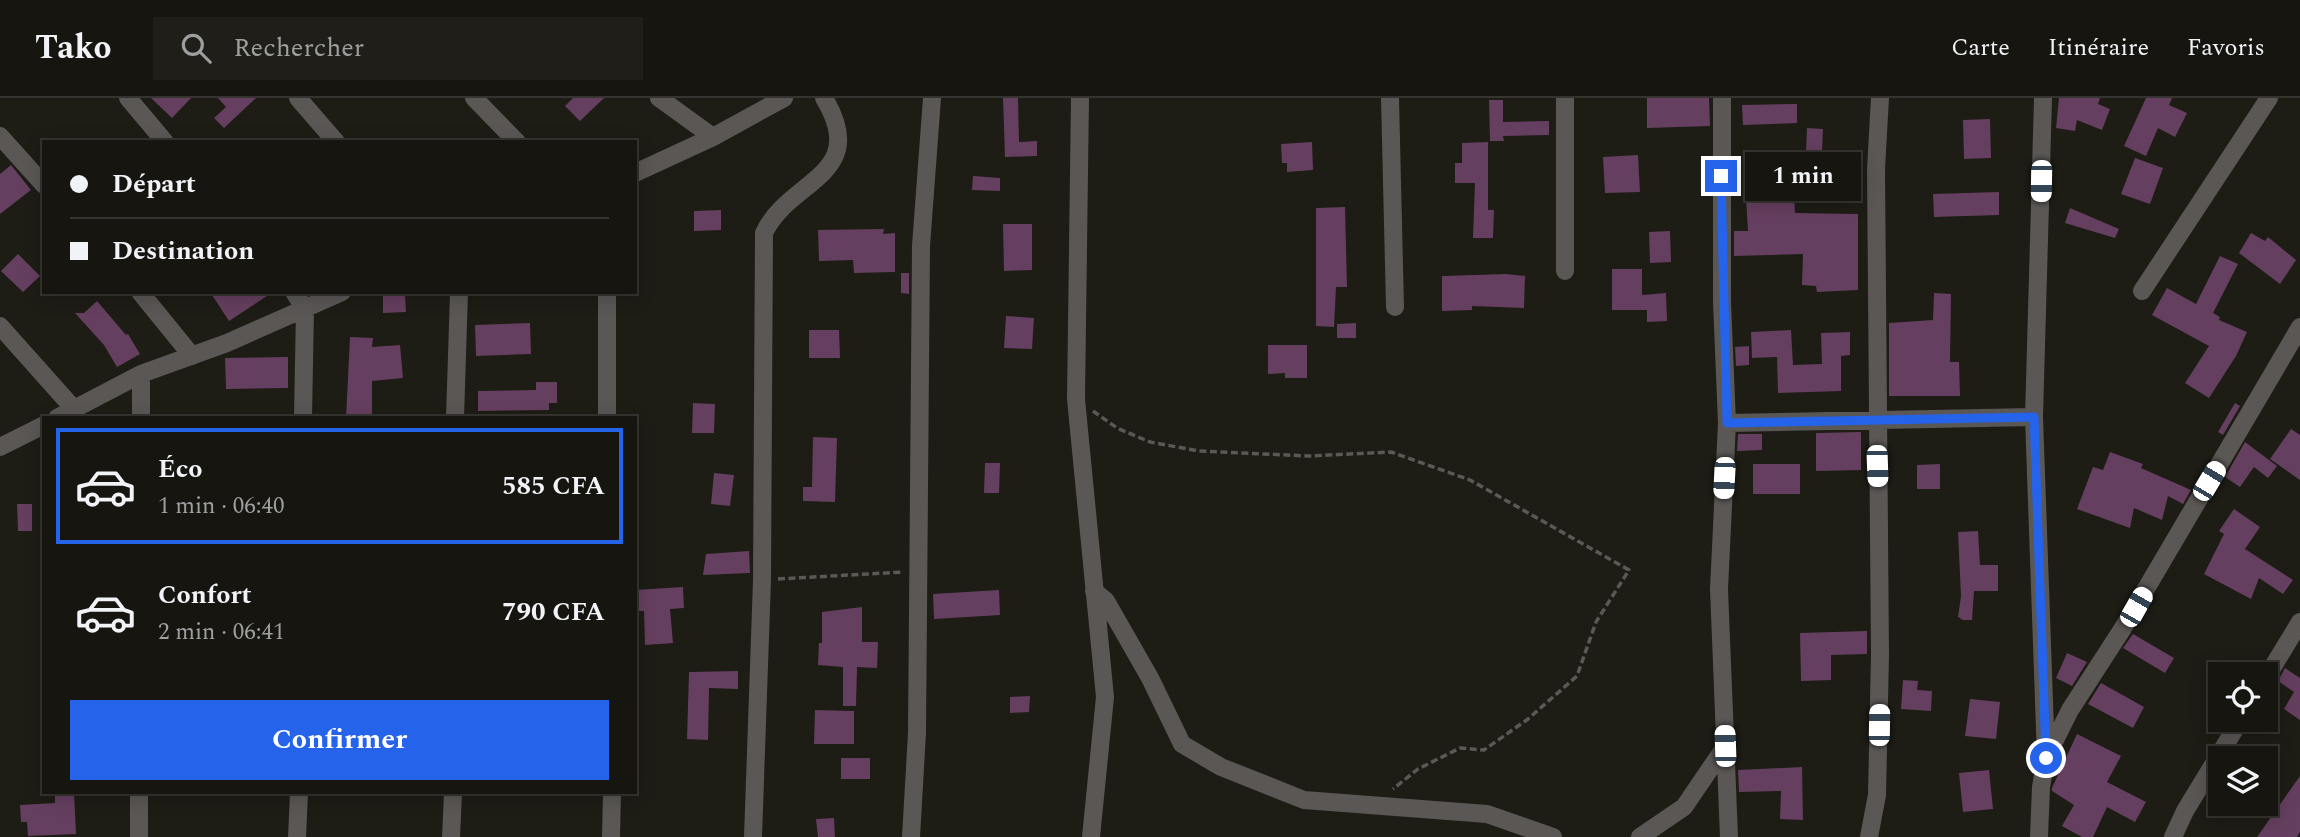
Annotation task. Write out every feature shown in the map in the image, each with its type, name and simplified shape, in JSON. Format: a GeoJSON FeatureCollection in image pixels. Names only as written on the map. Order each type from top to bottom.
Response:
{"type":"FeatureCollection","features":[{"type":"Feature","properties":{"kind":"street"},"geometry":{"type":"LineString","coordinates":[[128,98],[163,140]]}},
{"type":"Feature","properties":{"kind":"street"},"geometry":{"type":"LineString","coordinates":[[298,98],[334,140]]}},
{"type":"Feature","properties":{"kind":"street"},"geometry":{"type":"LineString","coordinates":[[474,98],[515,140]]}},
{"type":"Feature","properties":{"kind":"street"},"geometry":{"type":"LineString","coordinates":[[659,98],[713,137]]}},
{"type":"Feature","properties":{"kind":"street"},"geometry":{"type":"LineString","coordinates":[[753,837],[762,580],[764,233],[771,217],[824,175],[838,149],[836,118],[824,98]]}},
{"type":"Feature","properties":{"kind":"street"},"geometry":{"type":"LineString","coordinates":[[911,837],[917,733],[921,246],[932,98]]}},
{"type":"Feature","properties":{"kind":"street"},"geometry":{"type":"LineString","coordinates":[[1080,98],[1076,399],[1105,697],[1091,837]]}},
{"type":"Feature","properties":{"kind":"street"},"geometry":{"type":"LineString","coordinates":[[1390,98],[1395,307]]}},
{"type":"Feature","properties":{"kind":"street"},"geometry":{"type":"LineString","coordinates":[[1564,271],[1565,98]]}},
{"type":"Feature","properties":{"kind":"street"},"geometry":{"type":"LineString","coordinates":[[1722,98],[1722,302],[1727,423],[1719,589],[1729,837]]}},
{"type":"Feature","properties":{"kind":"street"},"geometry":{"type":"LineString","coordinates":[[1869,837],[1877,795],[1880,655],[1876,169],[1880,98]]}},
{"type":"Feature","properties":{"kind":"street"},"geometry":{"type":"LineString","coordinates":[[2039,837],[2041,787],[2046,758],[2034,417],[2043,98]]}},
{"type":"Feature","properties":{"kind":"street"},"geometry":{"type":"LineString","coordinates":[[2142,291],[2269,98]]}},
{"type":"Feature","properties":{"kind":"street"},"geometry":{"type":"LineString","coordinates":[[637,172],[713,137],[777,99]]}},
{"type":"Feature","properties":{"kind":"street"},"geometry":{"type":"LineString","coordinates":[[0,136],[42,182]]}},
{"type":"Feature","properties":{"kind":"street"},"geometry":{"type":"LineString","coordinates":[[143,294],[192,356]]}},
{"type":"Feature","properties":{"kind":"street"},"geometry":{"type":"LineString","coordinates":[[295,294],[305,309],[303,416]]}},
{"type":"Feature","properties":{"kind":"street"},"geometry":{"type":"LineString","coordinates":[[61,416],[141,374],[192,356],[338,294]]}},
{"type":"Feature","properties":{"kind":"street"},"geometry":{"type":"LineString","coordinates":[[455,416],[459,294]]}},
{"type":"Feature","properties":{"kind":"street"},"geometry":{"type":"LineString","coordinates":[[607,294],[607,416]]}},
{"type":"Feature","properties":{"kind":"street"},"geometry":{"type":"LineString","coordinates":[[0,326],[74,409]]}},
{"type":"Feature","properties":{"kind":"street"},"geometry":{"type":"LineString","coordinates":[[2046,758],[2070,710],[2123,628],[2300,327]]}},
{"type":"Feature","properties":{"kind":"street"},"geometry":{"type":"LineString","coordinates":[[141,374],[141,416]]}},
{"type":"Feature","properties":{"kind":"street"},"geometry":{"type":"LineString","coordinates":[[1727,423],[2034,417]]}},
{"type":"Feature","properties":{"kind":"street"},"geometry":{"type":"LineString","coordinates":[[0,447],[42,426]]}},
{"type":"Feature","properties":{"kind":"street"},"geometry":{"type":"LineString","coordinates":[[1094,591],[1106,601],[1150,678],[1182,744],[1221,767],[1304,800],[1488,814],[1553,837]]}},
{"type":"Feature","properties":{"kind":"street"},"geometry":{"type":"LineString","coordinates":[[2276,662],[2300,622]]}},
{"type":"Feature","properties":{"kind":"street"},"geometry":{"type":"LineString","coordinates":[[2173,837],[2185,811],[2233,732]]}},
{"type":"Feature","properties":{"kind":"street"},"geometry":{"type":"LineString","coordinates":[[1640,837],[1685,807],[1725,746]]}},
{"type":"Feature","properties":{"kind":"street"},"geometry":{"type":"LineString","coordinates":[[139,794],[139,837]]}},
{"type":"Feature","properties":{"kind":"street"},"geometry":{"type":"LineString","coordinates":[[297,837],[299,794]]}},
{"type":"Feature","properties":{"kind":"street"},"geometry":{"type":"LineString","coordinates":[[451,837],[453,794]]}},
{"type":"Feature","properties":{"kind":"street"},"geometry":{"type":"LineString","coordinates":[[611,837],[612,794]]}},
{"type":"Feature","properties":{"kind":"path"},"geometry":{"type":"LineString","coordinates":[[1076,399],[1118,428],[1150,442],[1199,451],[1309,456],[1391,452],[1469,480],[1629,570],[1596,622],[1577,676],[1528,719],[1484,750],[1460,748],[1419,769],[1375,804]]}},
{"type":"Feature","properties":{"kind":"path"},"geometry":{"type":"LineString","coordinates":[[762,580],[918,572]]}},
{"type":"Feature","properties":{"kind":"building"},"geometry":{"type":"Polygon","coordinates":[[[151,98],[191,98],[172,118],[151,98]]]}},
{"type":"Feature","properties":{"kind":"building"},"geometry":{"type":"Polygon","coordinates":[[[218,98],[256,98],[224,128],[214,118],[226,107],[218,98]]]}},
{"type":"Feature","properties":{"kind":"building"},"geometry":{"type":"Polygon","coordinates":[[[573,98],[604,98],[580,121],[565,106],[573,98]]]}},
{"type":"Feature","properties":{"kind":"building"},"geometry":{"type":"Polygon","coordinates":[[[1003,98],[1018,98],[1019,142],[1037,141],[1037,156],[1005,157],[1003,98]]]}},
{"type":"Feature","properties":{"kind":"building"},"geometry":{"type":"Polygon","coordinates":[[[1647,98],[1709,98],[1710,126],[1647,128],[1647,98]]]}},
{"type":"Feature","properties":{"kind":"building"},"geometry":{"type":"Polygon","coordinates":[[[2059,98],[2100,98],[2098,104],[2110,109],[2102,130],[2077,120],[2075,131],[2056,128],[2059,98]]]}},
{"type":"Feature","properties":{"kind":"building"},"geometry":{"type":"Polygon","coordinates":[[[2146,98],[2172,98],[2169,105],[2187,113],[2175,137],[2158,128],[2146,156],[2124,146],[2146,98]]]}},
{"type":"Feature","properties":{"kind":"building"},"geometry":{"type":"Polygon","coordinates":[[[1489,100],[1503,100],[1503,122],[1549,121],[1549,135],[1503,136],[1504,141],[1490,141],[1489,100]]]}},
{"type":"Feature","properties":{"kind":"building"},"geometry":{"type":"Polygon","coordinates":[[[1797,104],[1797,123],[1743,125],[1742,105],[1797,104]]]}},
{"type":"Feature","properties":{"kind":"building"},"geometry":{"type":"Polygon","coordinates":[[[1990,119],[1991,158],[1964,159],[1963,120],[1990,119]]]}},
{"type":"Feature","properties":{"kind":"building"},"geometry":{"type":"Polygon","coordinates":[[[1807,128],[1823,129],[1822,152],[1806,152],[1807,128]]]}},
{"type":"Feature","properties":{"kind":"building"},"geometry":{"type":"Polygon","coordinates":[[[1312,142],[1313,170],[1287,172],[1287,163],[1282,163],[1281,144],[1312,142]]]}},
{"type":"Feature","properties":{"kind":"building"},"geometry":{"type":"Polygon","coordinates":[[[1488,142],[1488,210],[1494,210],[1493,238],[1473,238],[1475,183],[1455,183],[1455,163],[1462,163],[1462,143],[1488,142]]]}},
{"type":"Feature","properties":{"kind":"building"},"geometry":{"type":"Polygon","coordinates":[[[1638,155],[1640,192],[1605,193],[1603,157],[1638,155]]]}},
{"type":"Feature","properties":{"kind":"building"},"geometry":{"type":"Polygon","coordinates":[[[2135,158],[2163,168],[2150,204],[2121,194],[2135,158]]]}},
{"type":"Feature","properties":{"kind":"building"},"geometry":{"type":"Polygon","coordinates":[[[11,165],[31,190],[0,214],[0,174],[11,165]]]}},
{"type":"Feature","properties":{"kind":"building"},"geometry":{"type":"Polygon","coordinates":[[[973,176],[1000,178],[1000,191],[972,190],[973,176]]]}},
{"type":"Feature","properties":{"kind":"building"},"geometry":{"type":"Polygon","coordinates":[[[1999,192],[1999,215],[1934,217],[1933,194],[1999,192]]]}},
{"type":"Feature","properties":{"kind":"building"},"geometry":{"type":"Polygon","coordinates":[[[1794,196],[1795,213],[1858,214],[1858,290],[1817,292],[1816,286],[1802,285],[1803,254],[1734,256],[1734,231],[1748,231],[1746,198],[1794,196]]]}},
{"type":"Feature","properties":{"kind":"building"},"geometry":{"type":"Polygon","coordinates":[[[1345,207],[1347,287],[1336,287],[1334,327],[1316,326],[1316,208],[1345,207]]]}},
{"type":"Feature","properties":{"kind":"building"},"geometry":{"type":"Polygon","coordinates":[[[2070,208],[2119,229],[2115,238],[2065,223],[2070,208]]]}},
{"type":"Feature","properties":{"kind":"building"},"geometry":{"type":"Polygon","coordinates":[[[721,210],[721,230],[694,231],[694,211],[721,210]]]}},
{"type":"Feature","properties":{"kind":"building"},"geometry":{"type":"Polygon","coordinates":[[[1003,224],[1032,224],[1032,270],[1004,271],[1003,224]]]}},
{"type":"Feature","properties":{"kind":"building"},"geometry":{"type":"Polygon","coordinates":[[[884,229],[883,234],[895,233],[895,272],[854,273],[853,260],[819,261],[818,230],[884,229]]]}},
{"type":"Feature","properties":{"kind":"building"},"geometry":{"type":"Polygon","coordinates":[[[1670,231],[1671,262],[1650,263],[1649,232],[1670,231]]]}},
{"type":"Feature","properties":{"kind":"building"},"geometry":{"type":"Polygon","coordinates":[[[2251,233],[2265,241],[2268,237],[2296,260],[2280,284],[2239,253],[2251,233]]]}},
{"type":"Feature","properties":{"kind":"building"},"geometry":{"type":"Polygon","coordinates":[[[18,254],[40,276],[23,292],[1,271],[18,254]]]}},
{"type":"Feature","properties":{"kind":"building"},"geometry":{"type":"Polygon","coordinates":[[[2220,256],[2238,264],[2213,313],[2220,317],[2219,320],[2247,332],[2236,356],[2209,398],[2185,383],[2209,346],[2152,315],[2167,288],[2196,304],[2220,256]]]}},
{"type":"Feature","properties":{"kind":"building"},"geometry":{"type":"Polygon","coordinates":[[[1612,269],[1642,269],[1642,295],[1666,293],[1667,321],[1647,322],[1647,310],[1612,310],[1612,269]]]}},
{"type":"Feature","properties":{"kind":"building"},"geometry":{"type":"Polygon","coordinates":[[[901,273],[909,273],[909,294],[901,293],[901,273]]]}},
{"type":"Feature","properties":{"kind":"building"},"geometry":{"type":"Polygon","coordinates":[[[1442,276],[1525,276],[1524,308],[1472,306],[1472,310],[1442,311],[1442,276]]]}},
{"type":"Feature","properties":{"kind":"building"},"geometry":{"type":"Polygon","coordinates":[[[1934,293],[1951,294],[1950,362],[1959,362],[1960,396],[1889,396],[1889,323],[1933,320],[1934,293]]]}},
{"type":"Feature","properties":{"kind":"building"},"geometry":{"type":"Polygon","coordinates":[[[211,294],[270,294],[229,321],[211,294]]]}},
{"type":"Feature","properties":{"kind":"building"},"geometry":{"type":"Polygon","coordinates":[[[405,295],[406,312],[383,313],[383,296],[405,295]]]}},
{"type":"Feature","properties":{"kind":"building"},"geometry":{"type":"Polygon","coordinates":[[[97,301],[126,335],[128,334],[140,354],[117,367],[104,345],[75,313],[84,313],[97,301]]]}},
{"type":"Feature","properties":{"kind":"building"},"geometry":{"type":"Polygon","coordinates":[[[1006,316],[1034,318],[1032,349],[1004,348],[1006,316]]]}},
{"type":"Feature","properties":{"kind":"building"},"geometry":{"type":"Polygon","coordinates":[[[530,323],[531,354],[476,356],[475,325],[530,323]]]}},
{"type":"Feature","properties":{"kind":"building"},"geometry":{"type":"Polygon","coordinates":[[[1356,323],[1356,338],[1337,338],[1337,324],[1356,323]]]}},
{"type":"Feature","properties":{"kind":"building"},"geometry":{"type":"Polygon","coordinates":[[[809,330],[839,330],[840,358],[809,358],[809,330]]]}},
{"type":"Feature","properties":{"kind":"building"},"geometry":{"type":"Polygon","coordinates":[[[1791,330],[1793,365],[1822,364],[1821,333],[1850,332],[1850,355],[1841,356],[1841,391],[1778,393],[1777,357],[1752,358],[1751,332],[1791,330]]]}},
{"type":"Feature","properties":{"kind":"building"},"geometry":{"type":"Polygon","coordinates":[[[350,337],[373,338],[372,347],[400,345],[403,378],[372,381],[372,416],[346,416],[350,337]]]}},
{"type":"Feature","properties":{"kind":"building"},"geometry":{"type":"Polygon","coordinates":[[[1268,345],[1307,345],[1307,378],[1285,378],[1285,373],[1268,374],[1268,345]]]}},
{"type":"Feature","properties":{"kind":"building"},"geometry":{"type":"Polygon","coordinates":[[[1749,346],[1749,365],[1736,366],[1735,347],[1749,346]]]}},
{"type":"Feature","properties":{"kind":"building"},"geometry":{"type":"Polygon","coordinates":[[[288,357],[288,388],[226,389],[225,358],[288,357]]]}},
{"type":"Feature","properties":{"kind":"building"},"geometry":{"type":"Polygon","coordinates":[[[536,382],[557,382],[557,403],[549,403],[549,410],[478,411],[478,391],[536,390],[536,382]]]}},
{"type":"Feature","properties":{"kind":"building"},"geometry":{"type":"Polygon","coordinates":[[[693,403],[715,404],[714,433],[692,433],[693,403]]]}},
{"type":"Feature","properties":{"kind":"building"},"geometry":{"type":"Polygon","coordinates":[[[2235,403],[2240,406],[2223,435],[2218,432],[2235,403]]]}},
{"type":"Feature","properties":{"kind":"building"},"geometry":{"type":"Polygon","coordinates":[[[2291,429],[2300,435],[2300,480],[2270,459],[2291,429]]]}},
{"type":"Feature","properties":{"kind":"building"},"geometry":{"type":"Polygon","coordinates":[[[1861,432],[1861,470],[1816,471],[1816,433],[1861,432]]]}},
{"type":"Feature","properties":{"kind":"building"},"geometry":{"type":"Polygon","coordinates":[[[1738,434],[1762,434],[1762,450],[1737,451],[1738,434]]]}},
{"type":"Feature","properties":{"kind":"building"},"geometry":{"type":"Polygon","coordinates":[[[813,437],[837,438],[835,502],[803,501],[803,487],[812,487],[813,437]]]}},
{"type":"Feature","properties":{"kind":"building"},"geometry":{"type":"Polygon","coordinates":[[[2245,442],[2277,466],[2268,478],[2254,467],[2240,487],[2225,477],[2245,442]]]}},
{"type":"Feature","properties":{"kind":"building"},"geometry":{"type":"Polygon","coordinates":[[[2110,452],[2143,464],[2141,468],[2191,490],[2183,504],[2168,496],[2162,520],[2134,508],[2130,528],[2077,509],[2093,467],[2103,470],[2110,452]]]}},
{"type":"Feature","properties":{"kind":"building"},"geometry":{"type":"Polygon","coordinates":[[[985,463],[1000,463],[999,493],[984,493],[985,463]]]}},
{"type":"Feature","properties":{"kind":"building"},"geometry":{"type":"Polygon","coordinates":[[[1753,464],[1800,464],[1800,494],[1753,494],[1753,464]]]}},
{"type":"Feature","properties":{"kind":"building"},"geometry":{"type":"Polygon","coordinates":[[[1940,464],[1940,489],[1917,489],[1917,465],[1940,464]]]}},
{"type":"Feature","properties":{"kind":"building"},"geometry":{"type":"Polygon","coordinates":[[[714,473],[734,475],[730,506],[711,504],[714,473]]]}},
{"type":"Feature","properties":{"kind":"building"},"geometry":{"type":"Polygon","coordinates":[[[17,504],[32,504],[32,531],[18,531],[17,504]]]}},
{"type":"Feature","properties":{"kind":"building"},"geometry":{"type":"Polygon","coordinates":[[[2234,509],[2260,527],[2245,549],[2293,580],[2283,594],[2259,578],[2251,599],[2204,574],[2224,534],[2219,531],[2234,509]]]}},
{"type":"Feature","properties":{"kind":"building"},"geometry":{"type":"Polygon","coordinates":[[[1978,531],[1980,565],[1998,565],[1998,591],[1974,591],[1972,620],[1963,620],[1958,617],[1961,596],[1958,532],[1978,531]]]}},
{"type":"Feature","properties":{"kind":"building"},"geometry":{"type":"Polygon","coordinates":[[[749,551],[750,573],[703,575],[706,554],[749,551]]]}},
{"type":"Feature","properties":{"kind":"building"},"geometry":{"type":"Polygon","coordinates":[[[683,587],[684,608],[670,609],[673,643],[645,645],[644,611],[637,611],[637,590],[683,587]]]}},
{"type":"Feature","properties":{"kind":"building"},"geometry":{"type":"Polygon","coordinates":[[[999,590],[1000,615],[934,619],[933,594],[999,590]]]}},
{"type":"Feature","properties":{"kind":"building"},"geometry":{"type":"Polygon","coordinates":[[[862,607],[862,642],[878,642],[877,668],[857,667],[856,706],[843,706],[843,667],[818,665],[819,643],[822,643],[822,612],[862,607]]]}},
{"type":"Feature","properties":{"kind":"building"},"geometry":{"type":"Polygon","coordinates":[[[1867,631],[1867,654],[1831,655],[1831,680],[1801,681],[1800,633],[1867,631]]]}},
{"type":"Feature","properties":{"kind":"building"},"geometry":{"type":"Polygon","coordinates":[[[2133,634],[2174,658],[2165,673],[2123,648],[2133,634]]]}},
{"type":"Feature","properties":{"kind":"building"},"geometry":{"type":"Polygon","coordinates":[[[2067,653],[2087,662],[2072,686],[2056,678],[2067,653]]]}},
{"type":"Feature","properties":{"kind":"building"},"geometry":{"type":"Polygon","coordinates":[[[2285,668],[2300,678],[2300,720],[2284,709],[2294,692],[2278,681],[2285,668]]]}},
{"type":"Feature","properties":{"kind":"building"},"geometry":{"type":"Polygon","coordinates":[[[738,671],[738,689],[709,688],[708,740],[687,739],[689,672],[738,671]]]}},
{"type":"Feature","properties":{"kind":"building"},"geometry":{"type":"Polygon","coordinates":[[[1903,680],[1918,681],[1917,690],[1932,691],[1931,711],[1901,709],[1903,680]]]}},
{"type":"Feature","properties":{"kind":"building"},"geometry":{"type":"Polygon","coordinates":[[[2101,683],[2144,707],[2133,728],[2088,704],[2101,683]]]}},
{"type":"Feature","properties":{"kind":"building"},"geometry":{"type":"Polygon","coordinates":[[[1030,696],[1029,712],[1010,713],[1010,697],[1030,696]]]}},
{"type":"Feature","properties":{"kind":"building"},"geometry":{"type":"Polygon","coordinates":[[[1970,699],[2000,702],[1996,739],[1965,736],[1970,699]]]}},
{"type":"Feature","properties":{"kind":"building"},"geometry":{"type":"Polygon","coordinates":[[[815,710],[854,711],[854,744],[814,744],[815,710]]]}},
{"type":"Feature","properties":{"kind":"building"},"geometry":{"type":"Polygon","coordinates":[[[2077,734],[2121,756],[2107,782],[2146,802],[2135,822],[2107,807],[2093,837],[2082,837],[2062,826],[2074,805],[2052,791],[2052,788],[2077,734]]]}},
{"type":"Feature","properties":{"kind":"building"},"geometry":{"type":"Polygon","coordinates":[[[841,758],[870,758],[870,779],[841,779],[841,758]]]}},
{"type":"Feature","properties":{"kind":"building"},"geometry":{"type":"Polygon","coordinates":[[[1802,767],[1803,820],[1780,819],[1781,791],[1739,792],[1738,770],[1802,767]]]}},
{"type":"Feature","properties":{"kind":"building"},"geometry":{"type":"Polygon","coordinates":[[[1989,770],[1993,809],[1963,812],[1959,773],[1989,770]]]}},
{"type":"Feature","properties":{"kind":"building"},"geometry":{"type":"Polygon","coordinates":[[[2300,776],[2300,832],[2297,837],[2257,837],[2272,816],[2278,816],[2278,807],[2300,776]]]}},
{"type":"Feature","properties":{"kind":"building"},"geometry":{"type":"Polygon","coordinates":[[[55,794],[74,794],[76,834],[28,836],[27,822],[21,822],[20,805],[55,803],[55,794]]]}},
{"type":"Feature","properties":{"kind":"building"},"geometry":{"type":"Polygon","coordinates":[[[834,818],[835,837],[818,837],[816,819],[834,818]]]}},
{"type":"Feature","properties":{"kind":"route"},"geometry":{"type":"LineString","coordinates":[[1721,176],[1727,423],[2034,417],[2046,758]]}}]}
